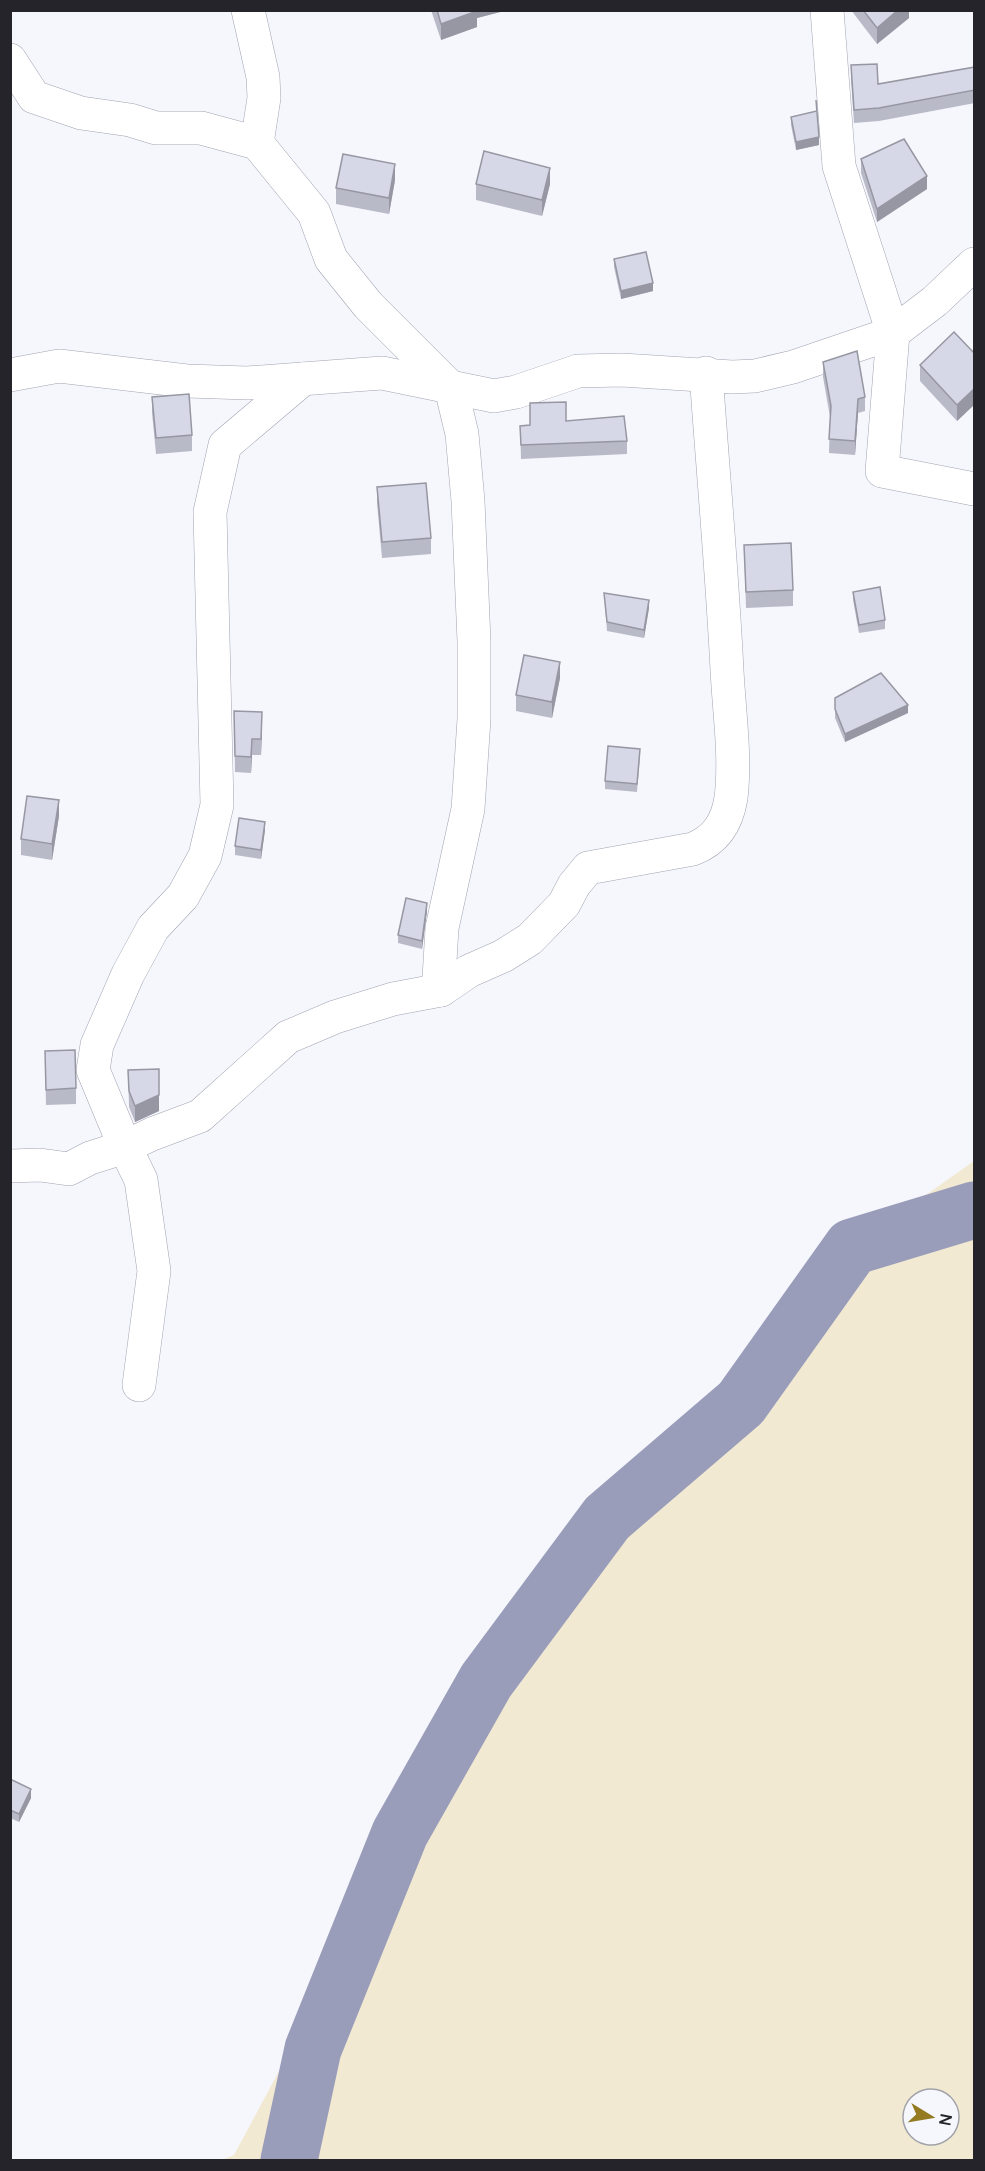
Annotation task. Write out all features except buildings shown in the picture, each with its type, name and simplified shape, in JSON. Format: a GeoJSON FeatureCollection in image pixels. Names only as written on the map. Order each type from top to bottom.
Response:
{"type":"FeatureCollection","features":[{"type":"Feature","properties":{"kind":"street"},"geometry":{"type":"LineString","coordinates":[[248,10],[263,77],[264,98],[257,143]]}},
{"type":"Feature","properties":{"kind":"street"},"geometry":{"type":"LineString","coordinates":[[827,10],[839,166],[894,333],[882,471],[975,489]]}},
{"type":"Feature","properties":{"kind":"street"},"geometry":{"type":"LineString","coordinates":[[10,60],[34,97],[81,113],[130,120],[156,128],[201,128],[257,143],[314,213],[331,259],[368,305],[451,388],[462,434],[468,501],[474,641],[474,719],[468,809],[442,928],[439,978],[441,990]]}},
{"type":"Feature","properties":{"kind":"street"},"geometry":{"type":"LineString","coordinates":[[10,375],[59,366],[187,381],[247,383],[382,373],[406,376],[494,396],[516,392],[578,371],[622,370],[732,377],[765,374],[793,367],[894,333],[936,301],[975,264]]}},
{"type":"Feature","properties":{"kind":"street"},"geometry":{"type":"LineString","coordinates":[[10,1166],[40,1165],[69,1169],[90,1158],[125,1148],[152,1134],[200,1116],[288,1038],[335,1017],[393,999],[441,990],[469,970],[503,956],[530,939],[564,904],[574,885],[588,868],[693,849],[709,843],[721,827],[730,800],[732,771],[706,374]]}},
{"type":"Feature","properties":{"kind":"street"},"geometry":{"type":"LineString","coordinates":[[139,1384],[153,1271],[141,1180],[125,1148],[93,1070],[97,1045],[110,1009],[148,938],[183,896],[205,856],[217,805],[210,512],[225,445],[303,379]]}},
{"type":"Feature","properties":{"kind":"shaded area"},"geometry":{"type":"Polygon","coordinates":[[[974,1161],[974,2160],[222,2160],[234,2155],[461,1732],[804,1281],[974,1161]]]}},
{"type":"Feature","properties":{"kind":"waterway"},"geometry":{"type":"LineString","coordinates":[[289,2160],[313,2049],[400,1833],[486,1681],[607,1518],[741,1403],[852,1247],[974,1210]]}}]}
